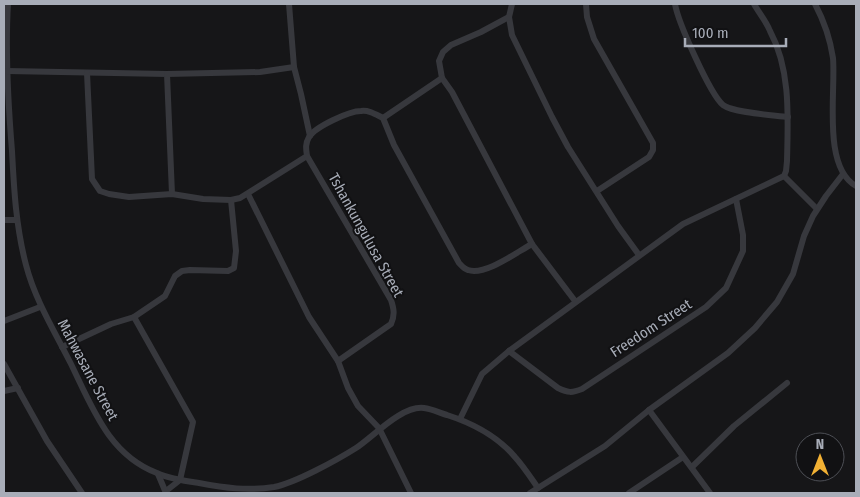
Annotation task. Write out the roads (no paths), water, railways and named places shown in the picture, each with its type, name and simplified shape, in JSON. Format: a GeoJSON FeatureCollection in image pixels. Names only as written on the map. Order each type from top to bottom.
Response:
{"type":"FeatureCollection","features":[{"type":"Feature","properties":{"kind":"street","name":"Mahwasane Street"},"geometry":{"type":"LineString","coordinates":[[8,4],[6,37],[7,71],[16,220],[26,266],[40,307],[99,422],[118,449],[140,466],[158,474],[229,489],[253,490],[278,486],[311,472],[357,447],[379,428],[414,409],[424,408],[460,419],[502,445],[515,456],[538,488]]}},
{"type":"Feature","properties":{"kind":"street"},"geometry":{"type":"LineString","coordinates":[[289,4],[294,67],[310,136]]}},
{"type":"Feature","properties":{"kind":"street"},"geometry":{"type":"LineString","coordinates":[[512,4],[508,17],[512,35],[552,117],[568,147],[640,255]]}},
{"type":"Feature","properties":{"kind":"street"},"geometry":{"type":"LineString","coordinates":[[586,4],[587,17],[594,39],[653,143],[653,150],[649,157],[597,191]]}},
{"type":"Feature","properties":{"kind":"street"},"geometry":{"type":"LineString","coordinates":[[675,4],[682,28],[714,92],[723,104],[734,110],[788,117]]}},
{"type":"Feature","properties":{"kind":"street"},"geometry":{"type":"LineString","coordinates":[[460,419],[482,374],[575,301],[683,224],[784,176],[787,161],[788,97],[780,56],[771,31],[754,4]]}},
{"type":"Feature","properties":{"kind":"street"},"geometry":{"type":"LineString","coordinates":[[815,4],[826,27],[831,44],[836,153],[843,174],[856,186]]}},
{"type":"Feature","properties":{"kind":"street"},"geometry":{"type":"LineString","coordinates":[[508,17],[481,32],[451,45],[443,52],[439,62],[442,78],[452,92],[532,244],[575,301]]}},
{"type":"Feature","properties":{"kind":"street"},"geometry":{"type":"LineString","coordinates":[[7,71],[167,74],[260,72],[294,67]]}},
{"type":"Feature","properties":{"kind":"street"},"geometry":{"type":"LineString","coordinates":[[87,72],[92,179],[100,191],[129,197],[172,194],[203,199],[231,200],[248,194],[307,156],[306,144],[310,136],[320,128],[350,112],[370,112],[383,118],[394,145],[463,268],[468,270],[486,269],[532,244]]}},
{"type":"Feature","properties":{"kind":"street"},"geometry":{"type":"LineString","coordinates":[[167,74],[172,194]]}},
{"type":"Feature","properties":{"kind":"street"},"geometry":{"type":"LineString","coordinates":[[383,118],[442,78]]}},
{"type":"Feature","properties":{"kind":"street","name":"Tshankungulusa Street"},"geometry":{"type":"LineString","coordinates":[[307,156],[391,300],[394,310],[391,324],[338,361]]}},
{"type":"Feature","properties":{"kind":"street"},"geometry":{"type":"LineString","coordinates":[[530,493],[605,446],[649,410],[728,353],[755,328],[778,302],[793,274],[804,236],[817,210],[843,174]]}},
{"type":"Feature","properties":{"kind":"street"},"geometry":{"type":"LineString","coordinates":[[784,176],[817,210]]}},
{"type":"Feature","properties":{"kind":"street"},"geometry":{"type":"LineString","coordinates":[[248,194],[309,317],[338,361],[348,388],[358,406],[379,428],[411,493]]}},
{"type":"Feature","properties":{"kind":"street","name":"Freedom Street"},"geometry":{"type":"LineString","coordinates":[[509,351],[558,388],[573,393],[582,389],[706,307],[726,288],[743,251],[743,235],[736,199]]}},
{"type":"Feature","properties":{"kind":"street"},"geometry":{"type":"LineString","coordinates":[[62,347],[111,324],[134,317],[164,296],[175,276],[182,271],[228,272],[234,268],[236,251],[231,200]]}},
{"type":"Feature","properties":{"kind":"street"},"geometry":{"type":"LineString","coordinates":[[4,220],[16,220]]}},
{"type":"Feature","properties":{"kind":"street"},"geometry":{"type":"LineString","coordinates":[[4,321],[40,307]]}},
{"type":"Feature","properties":{"kind":"street"},"geometry":{"type":"LineString","coordinates":[[134,317],[193,422],[180,480],[166,492],[158,474]]}},
{"type":"Feature","properties":{"kind":"street"},"geometry":{"type":"LineString","coordinates":[[4,364],[47,441],[82,493]]}},
{"type":"Feature","properties":{"kind":"street"},"geometry":{"type":"LineString","coordinates":[[692,467],[734,426],[787,383]]}},
{"type":"Feature","properties":{"kind":"street"},"geometry":{"type":"LineString","coordinates":[[4,390],[18,388]]}},
{"type":"Feature","properties":{"kind":"street"},"geometry":{"type":"LineString","coordinates":[[649,410],[710,493]]}},
{"type":"Feature","properties":{"kind":"street"},"geometry":{"type":"LineString","coordinates":[[629,493],[683,456]]}}]}
